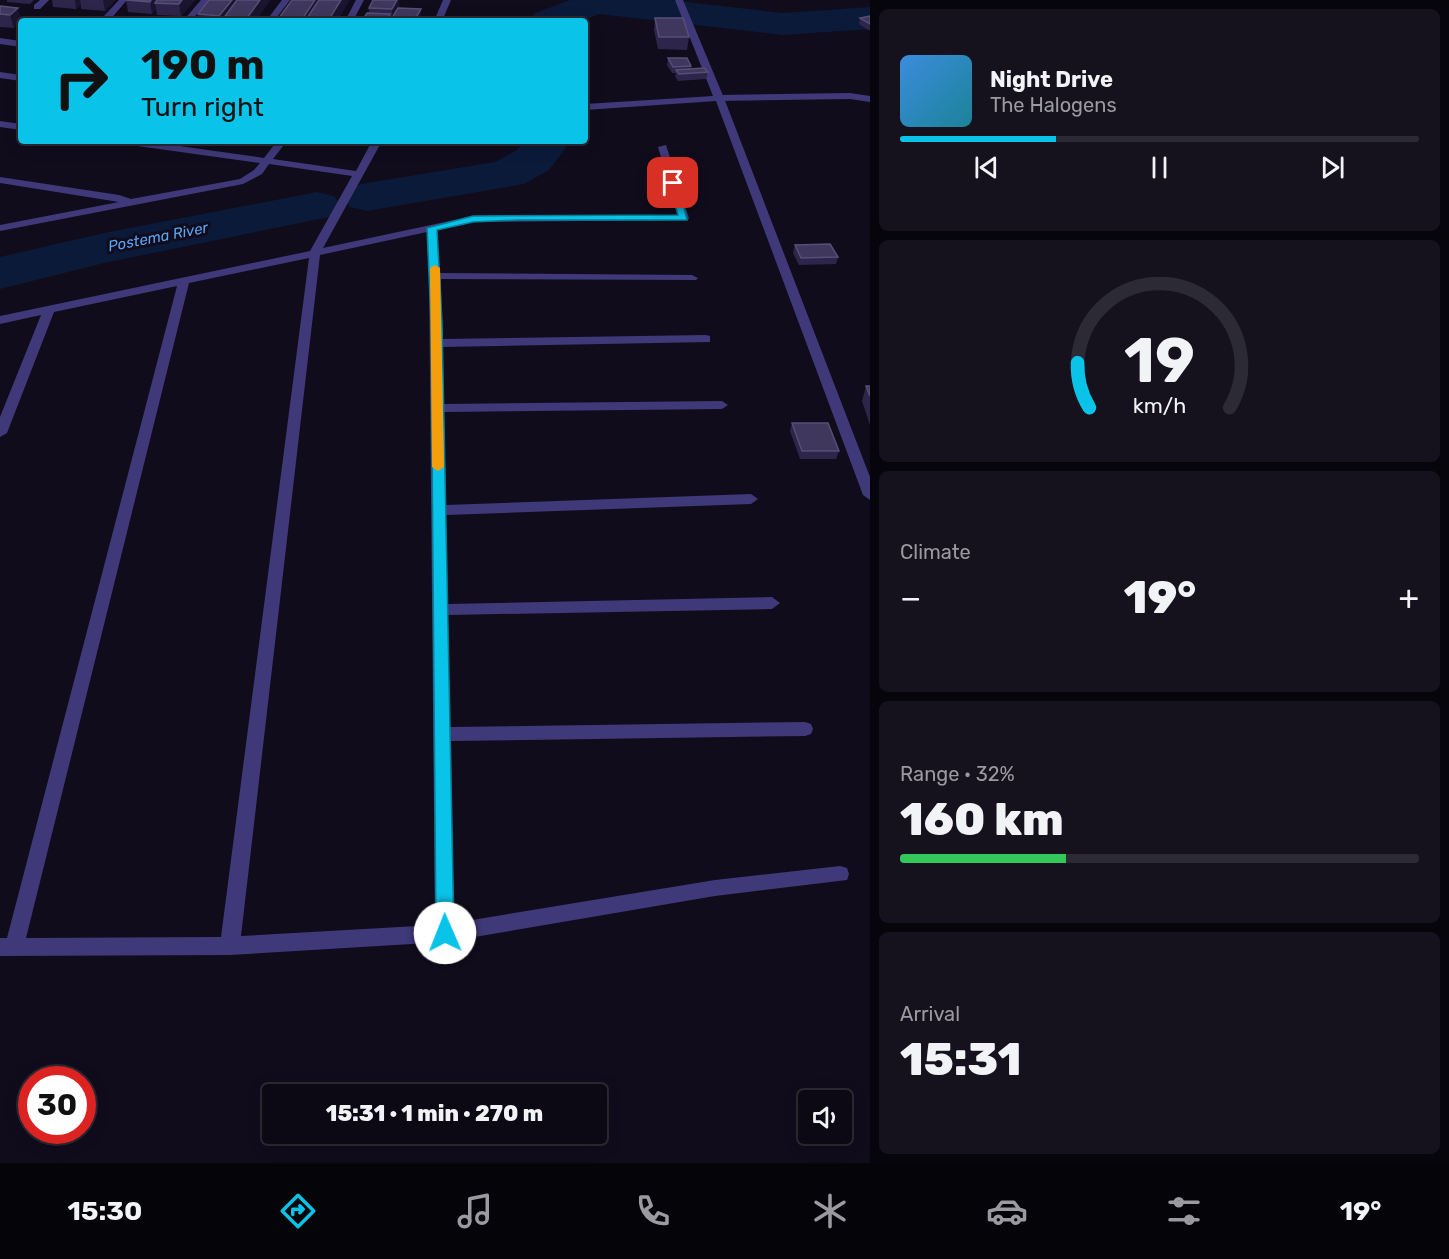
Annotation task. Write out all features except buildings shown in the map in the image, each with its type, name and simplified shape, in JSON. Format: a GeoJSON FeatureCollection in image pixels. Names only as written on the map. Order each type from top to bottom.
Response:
{"type":"FeatureCollection","features":[{"type":"Feature","properties":{"kind":"street"},"geometry":{"type":"LineString","coordinates":[[37,8],[45,0]]}},
{"type":"Feature","properties":{"kind":"street"},"geometry":{"type":"LineString","coordinates":[[107,18],[123,0]]}},
{"type":"Feature","properties":{"kind":"street"},"geometry":{"type":"LineString","coordinates":[[189,18],[204,0]]}},
{"type":"Feature","properties":{"kind":"street"},"geometry":{"type":"LineString","coordinates":[[272,18],[286,0]]}},
{"type":"Feature","properties":{"kind":"street"},"geometry":{"type":"LineString","coordinates":[[351,18],[360,0]]}},
{"type":"Feature","properties":{"kind":"street"},"geometry":{"type":"LineString","coordinates":[[439,18],[447,0]]}},
{"type":"Feature","properties":{"kind":"street"},"geometry":{"type":"LineString","coordinates":[[682,8],[719,98],[870,495]]}},
{"type":"Feature","properties":{"kind":"street"},"geometry":{"type":"LineString","coordinates":[[0,41],[18,44]]}},
{"type":"Feature","properties":{"kind":"street"},"geometry":{"type":"LineString","coordinates":[[0,75],[18,78]]}},
{"type":"Feature","properties":{"kind":"street"},"geometry":{"type":"LineString","coordinates":[[588,107],[719,98],[850,96],[870,99]]}},
{"type":"Feature","properties":{"kind":"street"},"geometry":{"type":"LineString","coordinates":[[0,124],[18,127]]}},
{"type":"Feature","properties":{"kind":"street"},"geometry":{"type":"LineString","coordinates":[[145,144],[359,174]]}},
{"type":"Feature","properties":{"kind":"street"},"geometry":{"type":"LineString","coordinates":[[0,228],[243,182],[258,172],[280,144]]}},
{"type":"Feature","properties":{"kind":"street"},"geometry":{"type":"LineString","coordinates":[[230,946],[315,252],[375,144]]}},
{"type":"Feature","properties":{"kind":"street"},"geometry":{"type":"LineString","coordinates":[[0,320],[473,219],[684,218],[663,147]]}},
{"type":"Feature","properties":{"kind":"street"},"geometry":{"type":"LineString","coordinates":[[0,180],[119,198],[134,204]]}},
{"type":"Feature","properties":{"kind":"street"},"geometry":{"type":"LineString","coordinates":[[432,228],[437,343],[445,933]]}},
{"type":"Feature","properties":{"kind":"street"},"geometry":{"type":"LineString","coordinates":[[435,276],[692,278]]}},
{"type":"Feature","properties":{"kind":"street"},"geometry":{"type":"LineString","coordinates":[[184,280],[7,947],[230,946],[445,933],[716,888],[840,874]]}},
{"type":"Feature","properties":{"kind":"street"},"geometry":{"type":"LineString","coordinates":[[0,433],[49,310]]}},
{"type":"Feature","properties":{"kind":"street"},"geometry":{"type":"LineString","coordinates":[[437,343],[706,339]]}},
{"type":"Feature","properties":{"kind":"street"},"geometry":{"type":"LineString","coordinates":[[437,408],[722,405]]}},
{"type":"Feature","properties":{"kind":"street"},"geometry":{"type":"LineString","coordinates":[[439,510],[751,499]]}},
{"type":"Feature","properties":{"kind":"street"},"geometry":{"type":"LineString","coordinates":[[440,610],[772,603]]}},
{"type":"Feature","properties":{"kind":"street"},"geometry":{"type":"LineString","coordinates":[[442,734],[805,729]]}},
{"type":"Feature","properties":{"kind":"waterway","name":"Postema River"},"geometry":{"type":"LineString","coordinates":[[556,18],[596,3],[783,24],[870,18]]}},
{"type":"Feature","properties":{"kind":"waterway","name":"Postema River"},"geometry":{"type":"LineString","coordinates":[[367,197],[508,174],[533,160],[545,144]]}},
{"type":"Feature","properties":{"kind":"waterway","name":"Postema River"},"geometry":{"type":"LineString","coordinates":[[0,273],[104,248],[317,206]]}},
{"type":"Feature","properties":{"kind":"slow traffic"},"geometry":{"type":"LineString","coordinates":[[435,268],[438,467]]}},
{"type":"Feature","properties":{"kind":"route"},"geometry":{"type":"LineString","coordinates":[[445,933],[436,321],[432,228],[473,219],[517,217],[684,218],[673,183]]}}]}
